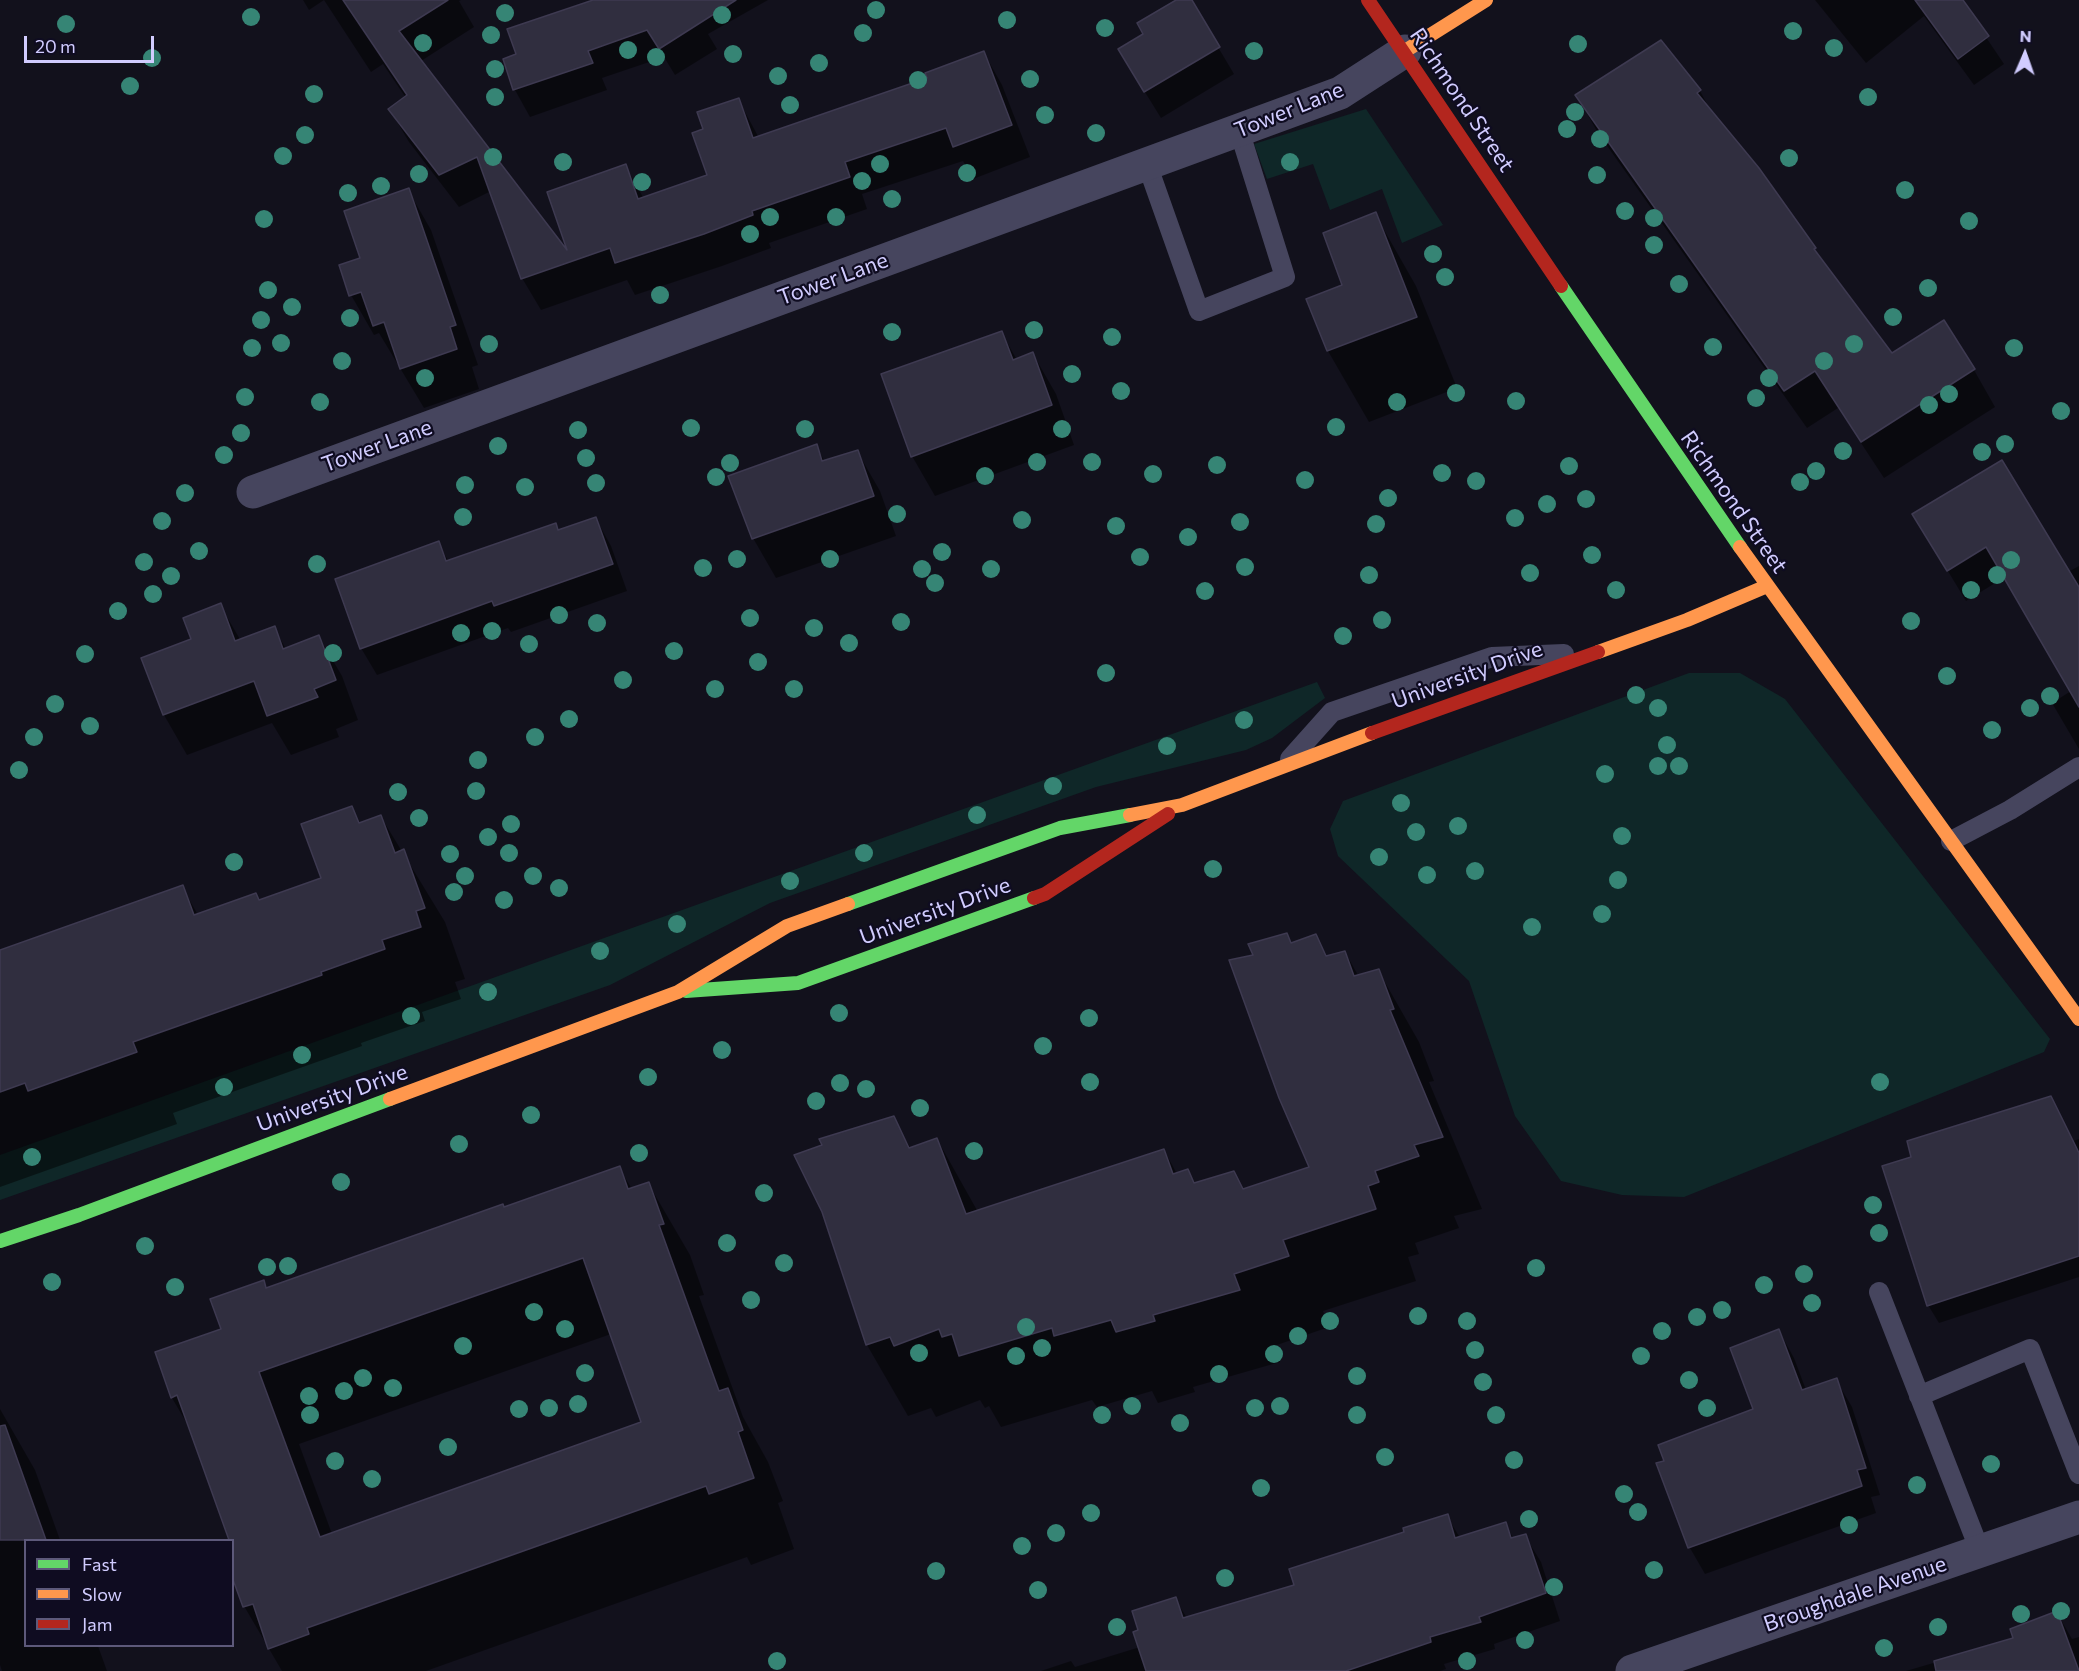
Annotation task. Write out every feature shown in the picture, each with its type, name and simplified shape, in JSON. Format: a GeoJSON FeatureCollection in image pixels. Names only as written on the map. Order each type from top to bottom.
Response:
{"type":"FeatureCollection","features":[{"type":"Feature","properties":{"kind":"street","name":"Richmond Street"},"geometry":{"type":"LineString","coordinates":[[1368,0],[1405,51],[1693,482],[2079,1019]]}},
{"type":"Feature","properties":{"kind":"street"},"geometry":{"type":"LineString","coordinates":[[1405,51],[1486,0]]}},
{"type":"Feature","properties":{"kind":"street","name":"Tower Lane"},"geometry":{"type":"LineString","coordinates":[[253,492],[1340,93],[1405,51]]}},
{"type":"Feature","properties":{"kind":"street","name":"University Drive"},"geometry":{"type":"LineString","coordinates":[[0,1241],[79,1215],[678,992],[788,926],[1060,828],[1182,805],[1587,654],[1687,620],[1767,586]]}},
{"type":"Feature","properties":{"kind":"street","name":"University Drive"},"geometry":{"type":"LineString","coordinates":[[678,992],[798,983],[1045,894],[1182,805]]}},
{"type":"Feature","properties":{"kind":"street","name":"Broughdale Avenue"},"geometry":{"type":"LineString","coordinates":[[1632,1671],[2079,1517]]}},
{"type":"Feature","properties":{"kind":"lane"},"geometry":{"type":"LineString","coordinates":[[1148,164],[1199,311],[1285,277],[1239,130]]}},
{"type":"Feature","properties":{"kind":"lane"},"geometry":{"type":"LineString","coordinates":[[1284,766],[1332,712],[1492,657],[1587,654]]}},
{"type":"Feature","properties":{"kind":"lane"},"geometry":{"type":"LineString","coordinates":[[1951,841],[2010,810],[2079,767]]}},
{"type":"Feature","properties":{"kind":"lane"},"geometry":{"type":"LineString","coordinates":[[1879,1292],[1980,1551]]}},
{"type":"Feature","properties":{"kind":"lane"},"geometry":{"type":"LineString","coordinates":[[1919,1396],[2030,1349],[2079,1474]]}},
{"type":"Feature","properties":{"kind":"green space"},"geometry":{"type":"Polygon","coordinates":[[[1366,109],[1443,225],[1402,243],[1382,189],[1330,210],[1313,164],[1267,179],[1254,144],[1366,109]]]}},
{"type":"Feature","properties":{"kind":"green space"},"geometry":{"type":"Polygon","coordinates":[[[1689,673],[1740,673],[1785,699],[2050,1039],[2044,1052],[1684,1197],[1622,1195],[1561,1181],[1515,1116],[1469,981],[1338,856],[1330,829],[1343,801],[1689,673]]]}},
{"type":"Feature","properties":{"kind":"green space"},"geometry":{"type":"Polygon","coordinates":[[[1317,682],[1325,698],[1272,738],[1246,750],[1096,787],[770,903],[610,985],[0,1200],[0,1155],[1317,682]]]}},
{"type":"Feature","properties":{"kind":"building"},"geometry":{"type":"Polygon","coordinates":[[[343,0],[448,0],[399,31],[567,250],[547,192],[626,164],[638,199],[707,175],[692,133],[703,129],[697,112],[739,98],[753,138],[927,78],[925,73],[984,51],[1012,125],[953,147],[946,128],[845,162],[850,177],[752,211],[753,215],[704,234],[615,263],[610,248],[521,279],[477,157],[439,175],[388,109],[407,95],[343,0]]]}},
{"type":"Feature","properties":{"kind":"building"},"geometry":{"type":"Polygon","coordinates":[[[593,0],[736,0],[659,49],[647,30],[588,51],[593,63],[513,90],[503,59],[516,54],[507,29],[593,0]]]}},
{"type":"Feature","properties":{"kind":"building"},"geometry":{"type":"Polygon","coordinates":[[[1176,0],[1192,0],[1220,47],[1144,92],[1118,49],[1143,34],[1137,23],[1176,0]]]}},
{"type":"Feature","properties":{"kind":"building"},"geometry":{"type":"Polygon","coordinates":[[[1915,0],[1963,0],[1989,36],[1958,59],[1915,0]]]}},
{"type":"Feature","properties":{"kind":"building"},"geometry":{"type":"Polygon","coordinates":[[[1661,40],[1701,90],[1697,93],[1759,168],[1816,248],[1814,249],[1892,353],[1944,320],[1975,369],[1861,442],[1815,371],[1784,391],[1575,95],[1661,40]]]}},
{"type":"Feature","properties":{"kind":"building"},"geometry":{"type":"Polygon","coordinates":[[[409,188],[456,325],[450,327],[457,349],[400,369],[384,322],[373,326],[361,292],[349,296],[339,265],[360,258],[344,211],[409,188]]]}},
{"type":"Feature","properties":{"kind":"building"},"geometry":{"type":"Polygon","coordinates":[[[1376,212],[1417,317],[1327,351],[1306,299],[1342,285],[1323,233],[1376,212]]]}},
{"type":"Feature","properties":{"kind":"building"},"geometry":{"type":"Polygon","coordinates":[[[1002,331],[1013,360],[1033,352],[1052,405],[911,457],[881,374],[1002,331]]]}},
{"type":"Feature","properties":{"kind":"building"},"geometry":{"type":"Polygon","coordinates":[[[817,444],[822,461],[858,450],[874,496],[752,539],[728,476],[817,444]]]}},
{"type":"Feature","properties":{"kind":"building"},"geometry":{"type":"Polygon","coordinates":[[[2002,460],[2079,587],[2079,707],[1986,547],[1947,571],[1912,514],[2002,460]]]}},
{"type":"Feature","properties":{"kind":"building"},"geometry":{"type":"Polygon","coordinates":[[[596,517],[613,564],[494,606],[492,601],[360,649],[335,579],[439,541],[446,561],[556,523],[558,530],[596,517]]]}},
{"type":"Feature","properties":{"kind":"building"},"geometry":{"type":"Polygon","coordinates":[[[221,603],[235,641],[275,626],[283,649],[319,635],[336,680],[314,689],[318,697],[267,716],[254,681],[163,715],[141,658],[191,639],[183,618],[221,603]]]}},
{"type":"Feature","properties":{"kind":"building"},"geometry":{"type":"Polygon","coordinates":[[[352,806],[359,823],[381,815],[395,853],[404,849],[425,908],[416,911],[421,927],[382,940],[385,949],[321,972],[322,975],[133,1042],[137,1052],[28,1091],[25,1083],[0,1092],[0,950],[183,885],[194,915],[256,893],[259,900],[321,878],[301,824],[352,806]]]}},
{"type":"Feature","properties":{"kind":"building"},"geometry":{"type":"Polygon","coordinates":[[[1287,933],[1291,943],[1316,934],[1326,956],[1345,951],[1354,976],[1379,969],[1394,1009],[1390,1010],[1443,1137],[1414,1145],[1419,1156],[1375,1171],[1379,1182],[1368,1186],[1376,1209],[1283,1240],[1289,1256],[1234,1274],[1240,1290],[1153,1315],[1155,1321],[1116,1332],[1111,1320],[1054,1336],[1052,1328],[959,1356],[952,1334],[942,1337],[939,1329],[894,1346],[890,1337],[866,1345],[822,1212],[794,1155],[822,1145],[819,1139],[894,1116],[909,1148],[937,1138],[966,1214],[1164,1149],[1173,1174],[1188,1169],[1194,1183],[1234,1171],[1243,1189],[1309,1167],[1279,1098],[1229,960],[1253,955],[1248,944],[1287,933]]]}},
{"type":"Feature","properties":{"kind":"building"},"geometry":{"type":"Polygon","coordinates":[[[2051,1096],[2079,1153],[2079,1256],[1927,1306],[1882,1166],[1911,1157],[1907,1141],[2051,1096]]]}},
{"type":"Feature","properties":{"kind":"building"},"geometry":{"type":"Polygon","coordinates":[[[620,1166],[628,1189],[649,1182],[664,1224],[659,1225],[719,1391],[728,1388],[743,1430],[738,1432],[754,1478],[709,1494],[706,1486],[307,1628],[309,1634],[268,1649],[253,1604],[243,1607],[234,1582],[234,1539],[229,1539],[177,1395],[171,1398],[155,1352],[221,1329],[210,1299],[264,1280],[266,1288],[503,1204],[504,1207],[620,1166]],[[583,1258],[259,1372],[320,1537],[641,1422],[583,1258]]]}},
{"type":"Feature","properties":{"kind":"building"},"geometry":{"type":"Polygon","coordinates":[[[1779,1329],[1802,1390],[1837,1378],[1866,1468],[1857,1470],[1862,1486],[1688,1548],[1656,1463],[1664,1461],[1658,1445],[1753,1409],[1730,1348],[1779,1329]]]}},
{"type":"Feature","properties":{"kind":"building"},"geometry":{"type":"Polygon","coordinates":[[[5,1425],[46,1539],[0,1540],[0,1426],[5,1425]]]}},
{"type":"Feature","properties":{"kind":"building"},"geometry":{"type":"Polygon","coordinates":[[[1448,1514],[1455,1538],[1506,1522],[1511,1538],[1526,1534],[1546,1593],[1479,1617],[1481,1622],[1430,1637],[1431,1642],[1346,1671],[1146,1671],[1133,1632],[1138,1630],[1132,1611],[1176,1597],[1183,1618],[1294,1585],[1289,1569],[1404,1532],[1403,1528],[1448,1514]]]}},
{"type":"Feature","properties":{"kind":"building"},"geometry":{"type":"Polygon","coordinates":[[[2057,1611],[2079,1671],[1936,1671],[1934,1661],[2013,1638],[2010,1629],[2057,1611]]]}},
{"type":"Feature","properties":{"kind":"traffic: fast"},"geometry":{"type":"LineString","coordinates":[[1561,286],[1740,547]]}},
{"type":"Feature","properties":{"kind":"traffic: fast"},"geometry":{"type":"LineString","coordinates":[[848,904],[1060,828],[1130,815]]}},
{"type":"Feature","properties":{"kind":"traffic: fast"},"geometry":{"type":"LineString","coordinates":[[686,991],[798,983],[1034,898]]}},
{"type":"Feature","properties":{"kind":"traffic: fast"},"geometry":{"type":"LineString","coordinates":[[0,1241],[79,1215],[390,1099]]}},
{"type":"Feature","properties":{"kind":"traffic: slow"},"geometry":{"type":"LineString","coordinates":[[1405,51],[1486,0]]}},
{"type":"Feature","properties":{"kind":"traffic: slow"},"geometry":{"type":"LineString","coordinates":[[1740,547],[2079,1019]]}},
{"type":"Feature","properties":{"kind":"traffic: slow"},"geometry":{"type":"LineString","coordinates":[[1598,652],[1687,620],[1767,586]]}},
{"type":"Feature","properties":{"kind":"traffic: slow"},"geometry":{"type":"LineString","coordinates":[[1130,815],[1182,805],[1372,733]]}},
{"type":"Feature","properties":{"kind":"traffic: slow"},"geometry":{"type":"LineString","coordinates":[[390,1099],[678,992],[787,926],[848,904]]}},
{"type":"Feature","properties":{"kind":"traffic: jam"},"geometry":{"type":"LineString","coordinates":[[1368,0],[1561,286]]}},
{"type":"Feature","properties":{"kind":"traffic: jam"},"geometry":{"type":"LineString","coordinates":[[1372,733],[1598,652]]}},
{"type":"Feature","properties":{"kind":"traffic: jam"},"geometry":{"type":"LineString","coordinates":[[1034,898],[1045,894],[1168,814]]}}]}
